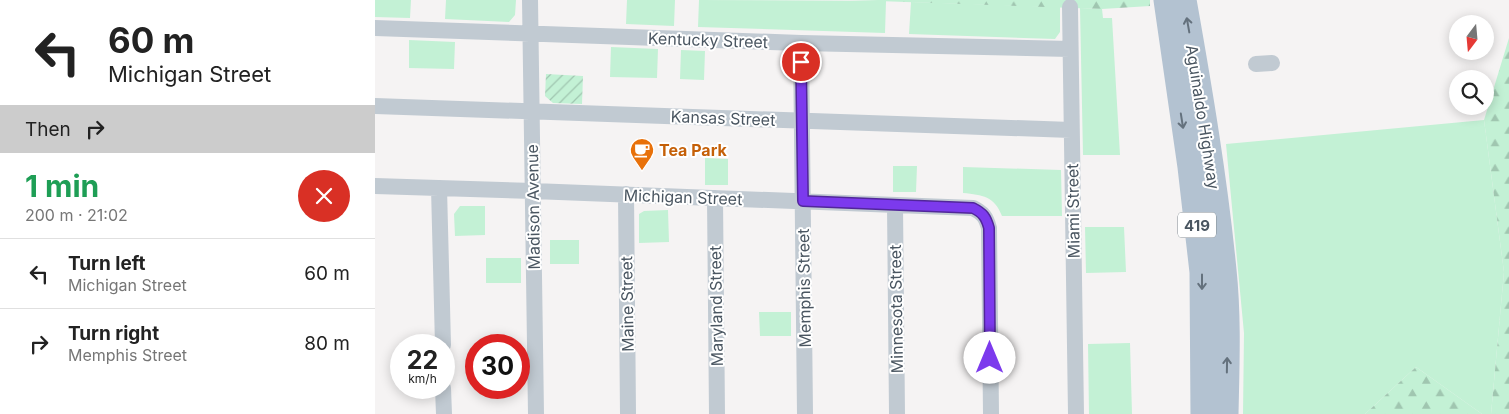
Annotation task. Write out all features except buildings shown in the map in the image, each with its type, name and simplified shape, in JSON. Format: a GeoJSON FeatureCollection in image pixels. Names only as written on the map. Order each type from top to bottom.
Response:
{"type":"FeatureCollection","features":[{"type":"Feature","properties":{"kind":"main road","name":"Aguinaldo Highway"},"geometry":{"type":"LineString","coordinates":[[1166,0],[1172,38],[1188,85],[1224,271],[1227,335],[1226,414]]}},
{"type":"Feature","properties":{"kind":"main road","name":"Aguinaldo Highway"},"geometry":{"type":"LineString","coordinates":[[1184,0],[1190,167],[1202,272],[1203,414]]}},
{"type":"Feature","properties":{"kind":"street","name":"Madison Avenue"},"geometry":{"type":"LineString","coordinates":[[530,0],[536,414]]}},
{"type":"Feature","properties":{"kind":"street","name":"Miami Street"},"geometry":{"type":"LineString","coordinates":[[1070,8],[1076,414]]}},
{"type":"Feature","properties":{"kind":"street","name":"Kentucky Street"},"geometry":{"type":"LineString","coordinates":[[375,28],[801,43],[1070,49]]}},
{"type":"Feature","properties":{"kind":"street","name":"Memphis Street"},"geometry":{"type":"LineString","coordinates":[[801,43],[805,414]]}},
{"type":"Feature","properties":{"kind":"street","name":"Kansas Street"},"geometry":{"type":"LineString","coordinates":[[375,106],[1071,130]]}},
{"type":"Feature","properties":{"kind":"street","name":"Michigan Street"},"geometry":{"type":"LineString","coordinates":[[375,186],[973,208],[987,218],[989,228],[991,414]]}},
{"type":"Feature","properties":{"kind":"street"},"geometry":{"type":"LineString","coordinates":[[439,188],[443,334]]}},
{"type":"Feature","properties":{"kind":"street","name":"Maine Street"},"geometry":{"type":"LineString","coordinates":[[626,194],[629,414]]}},
{"type":"Feature","properties":{"kind":"street","name":"Maryland Street"},"geometry":{"type":"LineString","coordinates":[[715,198],[717,414]]}},
{"type":"Feature","properties":{"kind":"street","name":"Minnesota Street"},"geometry":{"type":"LineString","coordinates":[[895,205],[897,414]]}},
{"type":"Feature","properties":{"kind":"street"},"geometry":{"type":"LineString","coordinates":[[443,399],[444,414]]}},
{"type":"Feature","properties":{"kind":"green space"},"geometry":{"type":"Polygon","coordinates":[[[375,0],[411,0],[410,18],[375,17],[375,0]]]}},
{"type":"Feature","properties":{"kind":"green space"},"geometry":{"type":"Polygon","coordinates":[[[446,0],[516,0],[515,15],[509,22],[445,19],[446,0]]]}},
{"type":"Feature","properties":{"kind":"green space"},"geometry":{"type":"Polygon","coordinates":[[[627,0],[675,0],[674,26],[626,24],[627,0]]]}},
{"type":"Feature","properties":{"kind":"green space"},"geometry":{"type":"Polygon","coordinates":[[[699,0],[886,1],[885,33],[698,27],[699,0]]]}},
{"type":"Feature","properties":{"kind":"green space"},"geometry":{"type":"Polygon","coordinates":[[[850,0],[1150,0],[1150,6],[1102,9],[850,0]]]}},
{"type":"Feature","properties":{"kind":"green space"},"geometry":{"type":"Polygon","coordinates":[[[911,2],[1060,7],[1060,32],[1055,39],[909,34],[911,2]]]}},
{"type":"Feature","properties":{"kind":"green space"},"geometry":{"type":"Polygon","coordinates":[[[1080,8],[1102,9],[1103,18],[1112,18],[1120,155],[1083,155],[1080,8]]]}},
{"type":"Feature","properties":{"kind":"green space"},"geometry":{"type":"Polygon","coordinates":[[[1509,38],[1509,414],[1491,414],[1504,272],[1484,120],[1486,115],[1494,115],[1494,87],[1509,38]]]}},
{"type":"Feature","properties":{"kind":"green space"},"geometry":{"type":"Polygon","coordinates":[[[409,40],[455,42],[454,69],[409,68],[409,40]]]}},
{"type":"Feature","properties":{"kind":"green space"},"geometry":{"type":"Polygon","coordinates":[[[611,47],[658,49],[657,78],[610,77],[611,47]]]}},
{"type":"Feature","properties":{"kind":"green space"},"geometry":{"type":"Polygon","coordinates":[[[681,50],[705,51],[704,80],[680,79],[681,50]]]}},
{"type":"Feature","properties":{"kind":"green space"},"geometry":{"type":"Polygon","coordinates":[[[546,74],[583,76],[582,104],[553,103],[545,96],[546,74]]]}},
{"type":"Feature","properties":{"kind":"green space"},"geometry":{"type":"Polygon","coordinates":[[[1484,120],[1504,272],[1491,414],[1482,414],[1416,367],[1365,414],[1243,414],[1244,333],[1226,144],[1484,120]]]}},
{"type":"Feature","properties":{"kind":"green space"},"geometry":{"type":"Polygon","coordinates":[[[705,158],[728,159],[728,185],[705,185],[705,158]]]}},
{"type":"Feature","properties":{"kind":"green space"},"geometry":{"type":"Polygon","coordinates":[[[893,166],[917,166],[916,192],[893,192],[893,166]]]}},
{"type":"Feature","properties":{"kind":"green space"},"geometry":{"type":"Polygon","coordinates":[[[963,167],[1061,170],[1062,216],[1002,216],[991,200],[982,196],[963,193],[963,167]]]}},
{"type":"Feature","properties":{"kind":"green space"},"geometry":{"type":"Polygon","coordinates":[[[460,206],[485,206],[485,235],[455,236],[454,214],[460,206]]]}},
{"type":"Feature","properties":{"kind":"green space"},"geometry":{"type":"Polygon","coordinates":[[[668,210],[669,242],[639,243],[639,214],[644,211],[668,210]]]}},
{"type":"Feature","properties":{"kind":"green space"},"geometry":{"type":"Polygon","coordinates":[[[1085,227],[1124,227],[1126,272],[1086,273],[1085,227]]]}},
{"type":"Feature","properties":{"kind":"green space"},"geometry":{"type":"Polygon","coordinates":[[[550,240],[579,240],[579,264],[550,264],[550,240]]]}},
{"type":"Feature","properties":{"kind":"green space"},"geometry":{"type":"Polygon","coordinates":[[[486,258],[521,258],[521,283],[486,283],[486,258]]]}},
{"type":"Feature","properties":{"kind":"green space"},"geometry":{"type":"Polygon","coordinates":[[[759,312],[791,312],[791,336],[760,336],[759,312]]]}},
{"type":"Feature","properties":{"kind":"green space"},"geometry":{"type":"Polygon","coordinates":[[[1130,343],[1132,414],[1089,414],[1088,344],[1130,343]]]}},
{"type":"Feature","properties":{"kind":"green space"},"geometry":{"type":"Polygon","coordinates":[[[1416,367],[1482,414],[1365,414],[1416,367]]]}},
{"type":"Feature","properties":{"kind":"place","name":"Tea Park"},"geometry":{"type":"Point","coordinates":[642,171]}},
{"type":"Feature","properties":{"kind":"route"},"geometry":{"type":"LineString","coordinates":[[801,62],[803,201],[973,208],[981,212],[987,218],[989,228],[990,358]]}}]}
